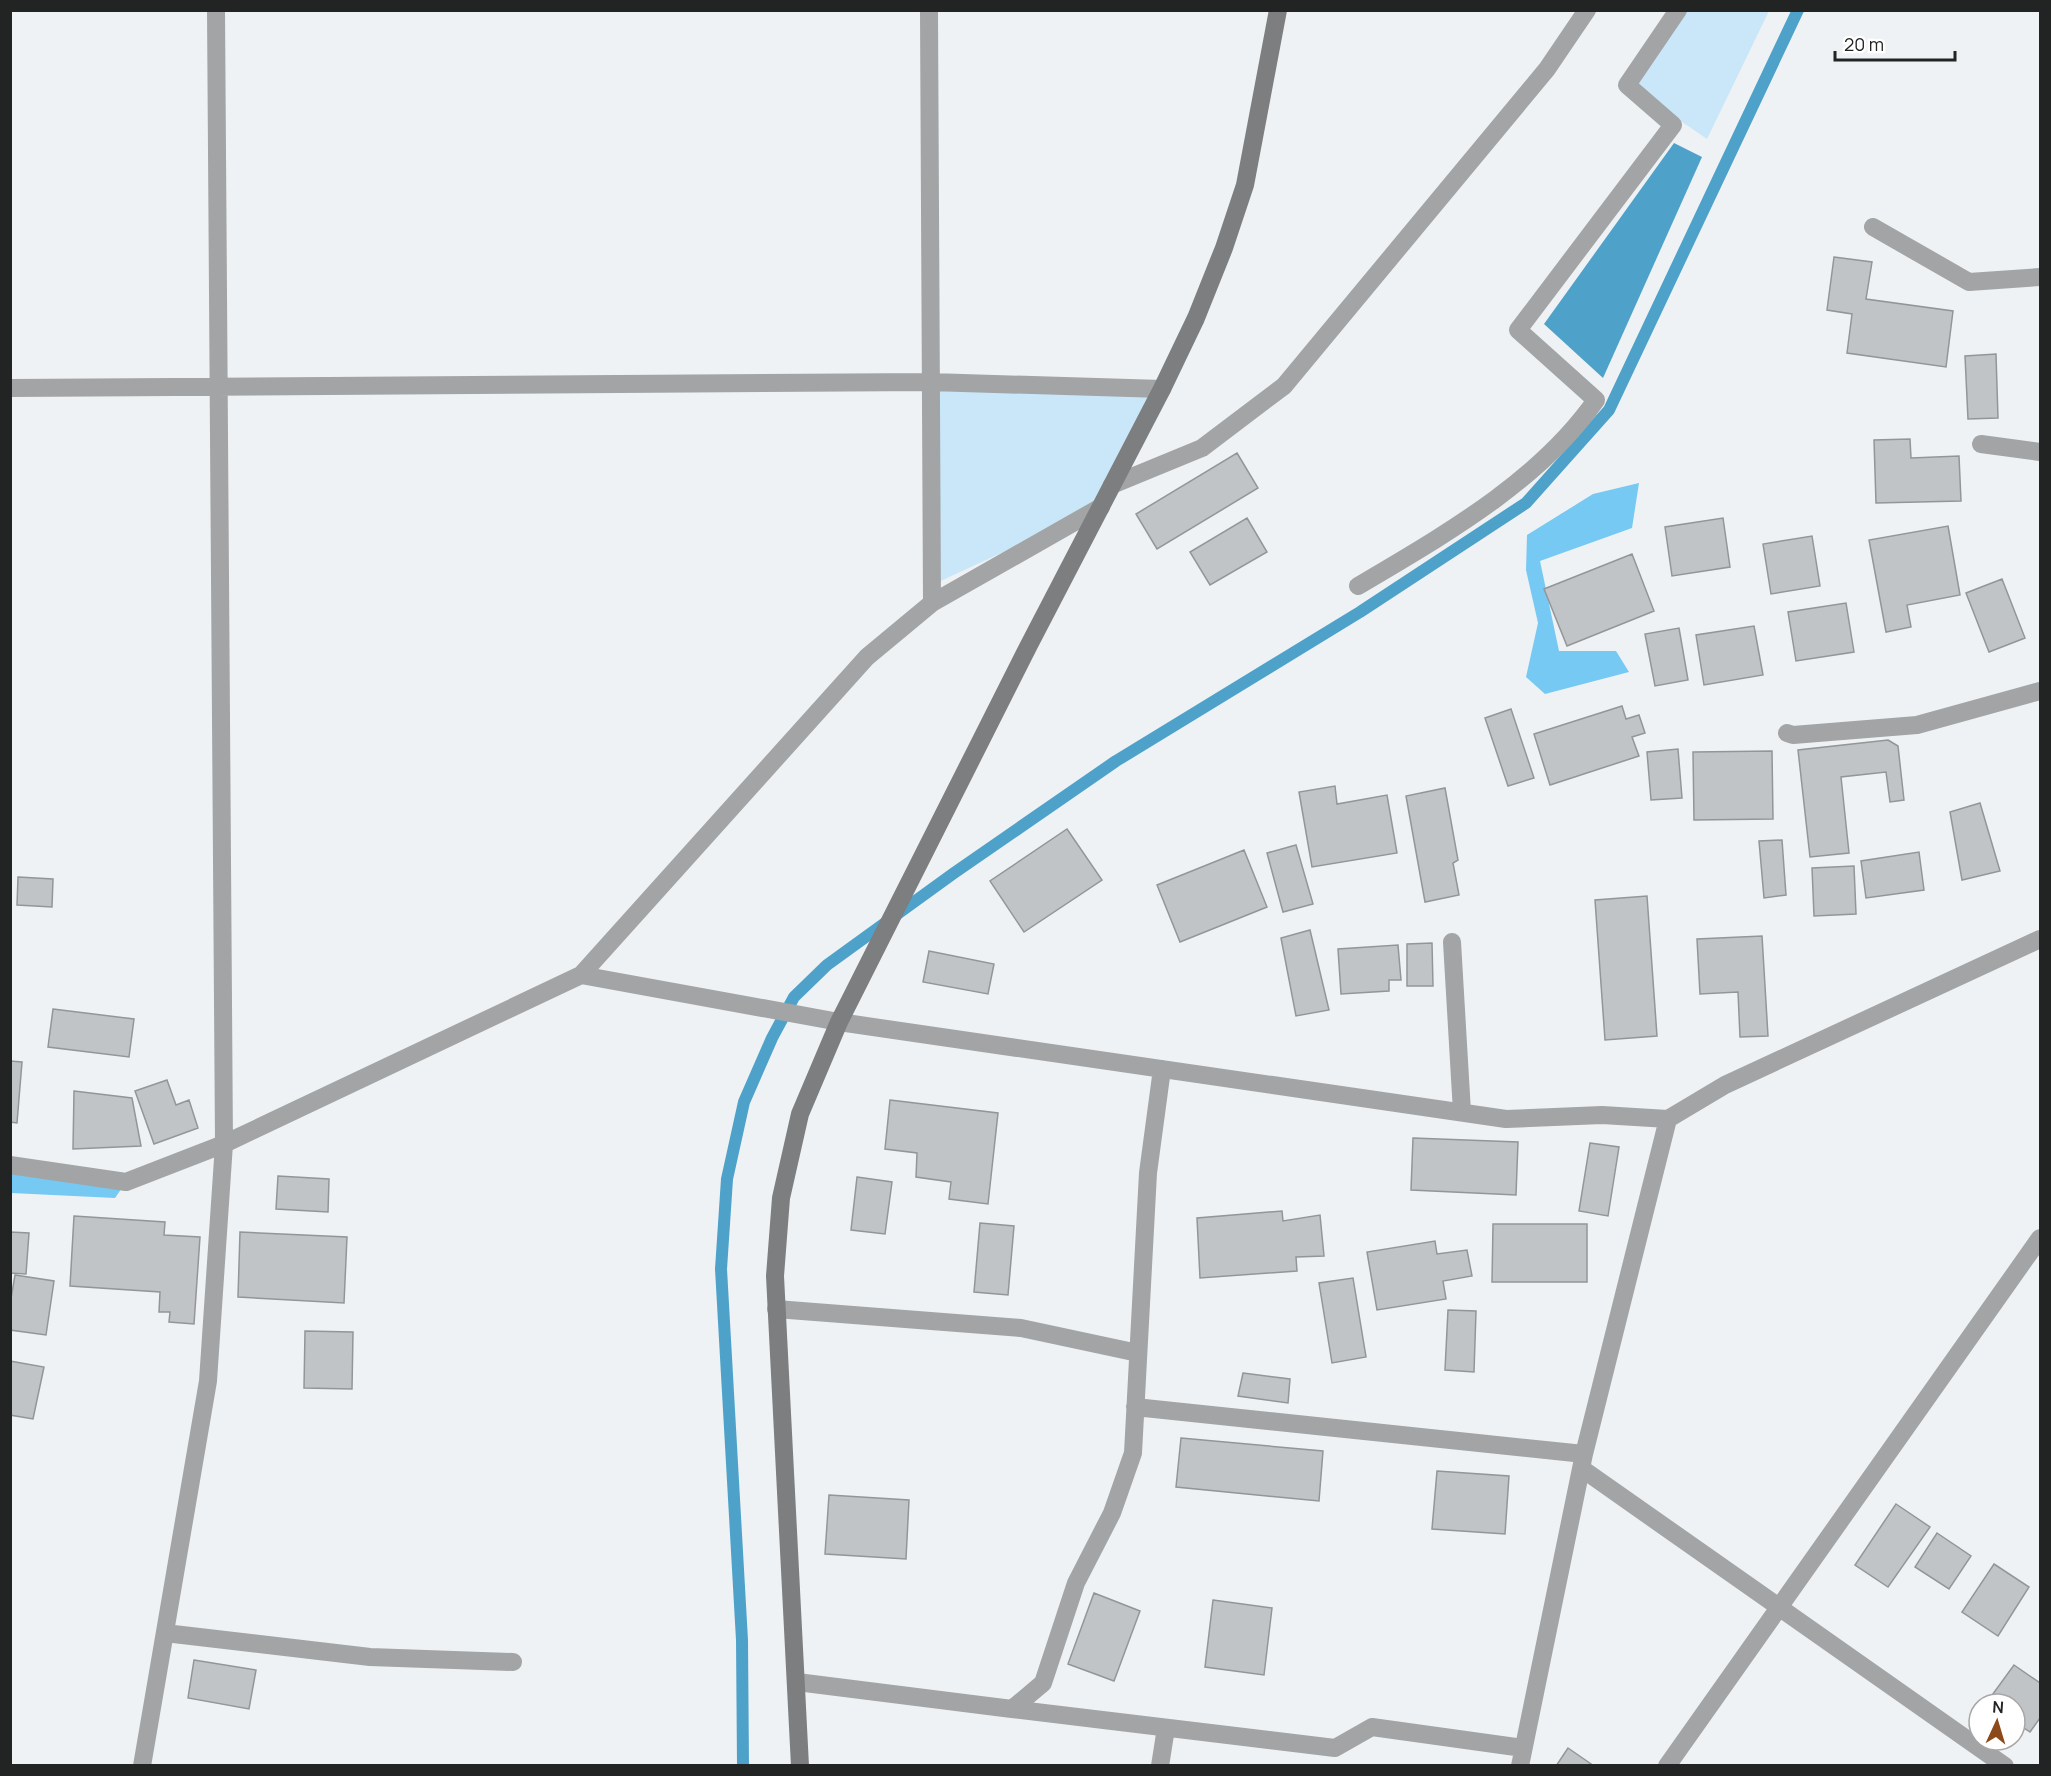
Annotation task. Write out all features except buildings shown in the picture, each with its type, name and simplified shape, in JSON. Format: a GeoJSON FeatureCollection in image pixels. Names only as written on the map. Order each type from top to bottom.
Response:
{"type":"FeatureCollection","features":[{"type":"Feature","properties":{"kind":"street"},"geometry":{"type":"LineString","coordinates":[[142,1766],[208,1381],[224,1144],[216,10]]}},
{"type":"Feature","properties":{"kind":"street"},"geometry":{"type":"LineString","coordinates":[[929,10],[932,603]]}},
{"type":"Feature","properties":{"kind":"street"},"geometry":{"type":"LineString","coordinates":[[800,1766],[775,1276],[781,1198],[800,1114],[839,1022],[1196,318],[1224,248],[1245,185],[1278,10]]}},
{"type":"Feature","properties":{"kind":"street"},"geometry":{"type":"LineString","coordinates":[[1112,485],[1202,448],[1284,386],[1547,69],[1587,10]]}},
{"type":"Feature","properties":{"kind":"street"},"geometry":{"type":"LineString","coordinates":[[1358,586],[1450,531],[1538,465],[1581,420],[1596,400],[1518,330],[1673,125],[1628,85],[1678,10]]}},
{"type":"Feature","properties":{"kind":"street"},"geometry":{"type":"LineString","coordinates":[[1873,227],[1969,282],[2040,277]]}},
{"type":"Feature","properties":{"kind":"street"},"geometry":{"type":"LineString","coordinates":[[10,388],[931,382],[1162,388]]}},
{"type":"Feature","properties":{"kind":"street"},"geometry":{"type":"LineString","coordinates":[[1980,444],[2040,452]]}},
{"type":"Feature","properties":{"kind":"street"},"geometry":{"type":"LineString","coordinates":[[10,1165],[126,1182],[224,1144],[581,975],[867,657],[932,603],[1101,507]]}},
{"type":"Feature","properties":{"kind":"street"},"geometry":{"type":"LineString","coordinates":[[1787,733],[1793,735],[1917,725],[2040,691]]}},
{"type":"Feature","properties":{"kind":"street"},"geometry":{"type":"LineString","coordinates":[[581,975],[839,1022],[1506,1119],[1602,1115],[1668,1119],[1725,1085],[2040,939]]}},
{"type":"Feature","properties":{"kind":"street"},"geometry":{"type":"LineString","coordinates":[[1452,942],[1462,1112]]}},
{"type":"Feature","properties":{"kind":"street"},"geometry":{"type":"LineString","coordinates":[[1012,1709],[1042,1683],[1076,1583],[1112,1513],[1133,1453],[1148,1173],[1162,1069]]}},
{"type":"Feature","properties":{"kind":"street"},"geometry":{"type":"LineString","coordinates":[[796,1682],[1335,1748],[1372,1727],[1522,1757],[1583,1461],[1668,1119]]}},
{"type":"Feature","properties":{"kind":"street"},"geometry":{"type":"LineString","coordinates":[[1667,1766],[2040,1238]]}},
{"type":"Feature","properties":{"kind":"street"},"geometry":{"type":"LineString","coordinates":[[776,1309],[1022,1328],[1138,1353]]}},
{"type":"Feature","properties":{"kind":"street"},"geometry":{"type":"LineString","coordinates":[[1135,1407],[1583,1461],[1778,1608],[2005,1766]]}},
{"type":"Feature","properties":{"kind":"street"},"geometry":{"type":"LineString","coordinates":[[165,1633],[370,1657],[513,1662]]}},
{"type":"Feature","properties":{"kind":"street"},"geometry":{"type":"LineString","coordinates":[[1160,1766],[1166,1728]]}},
{"type":"Feature","properties":{"kind":"shaded area"},"geometry":{"type":"Polygon","coordinates":[[[1678,11],[1769,11],[1707,139],[1628,85],[1678,11]]]}},
{"type":"Feature","properties":{"kind":"shaded area"},"geometry":{"type":"Polygon","coordinates":[[[1674,143],[1702,157],[1603,378],[1544,324],[1674,143]]]}},
{"type":"Feature","properties":{"kind":"shaded area"},"geometry":{"type":"Polygon","coordinates":[[[931,382],[1162,389],[1101,507],[932,585],[931,382]]]}},
{"type":"Feature","properties":{"kind":"shaded area"},"geometry":{"type":"Polygon","coordinates":[[[1639,483],[1632,528],[1540,561],[1559,651],[1616,651],[1629,672],[1545,694],[1526,677],[1538,623],[1526,570],[1527,535],[1593,494],[1639,483]]]}},
{"type":"Feature","properties":{"kind":"shaded area"},"geometry":{"type":"Polygon","coordinates":[[[10,1165],[126,1182],[115,1198],[11,1193],[10,1165]]]}},
{"type":"Feature","properties":{"kind":"waterway"},"geometry":{"type":"LineString","coordinates":[[743,1766],[742,1640],[721,1269],[727,1179],[744,1102],[772,1038],[794,997],[827,965],[954,873],[1116,761],[1360,612],[1526,503],[1609,410],[1798,10]]}}]}
